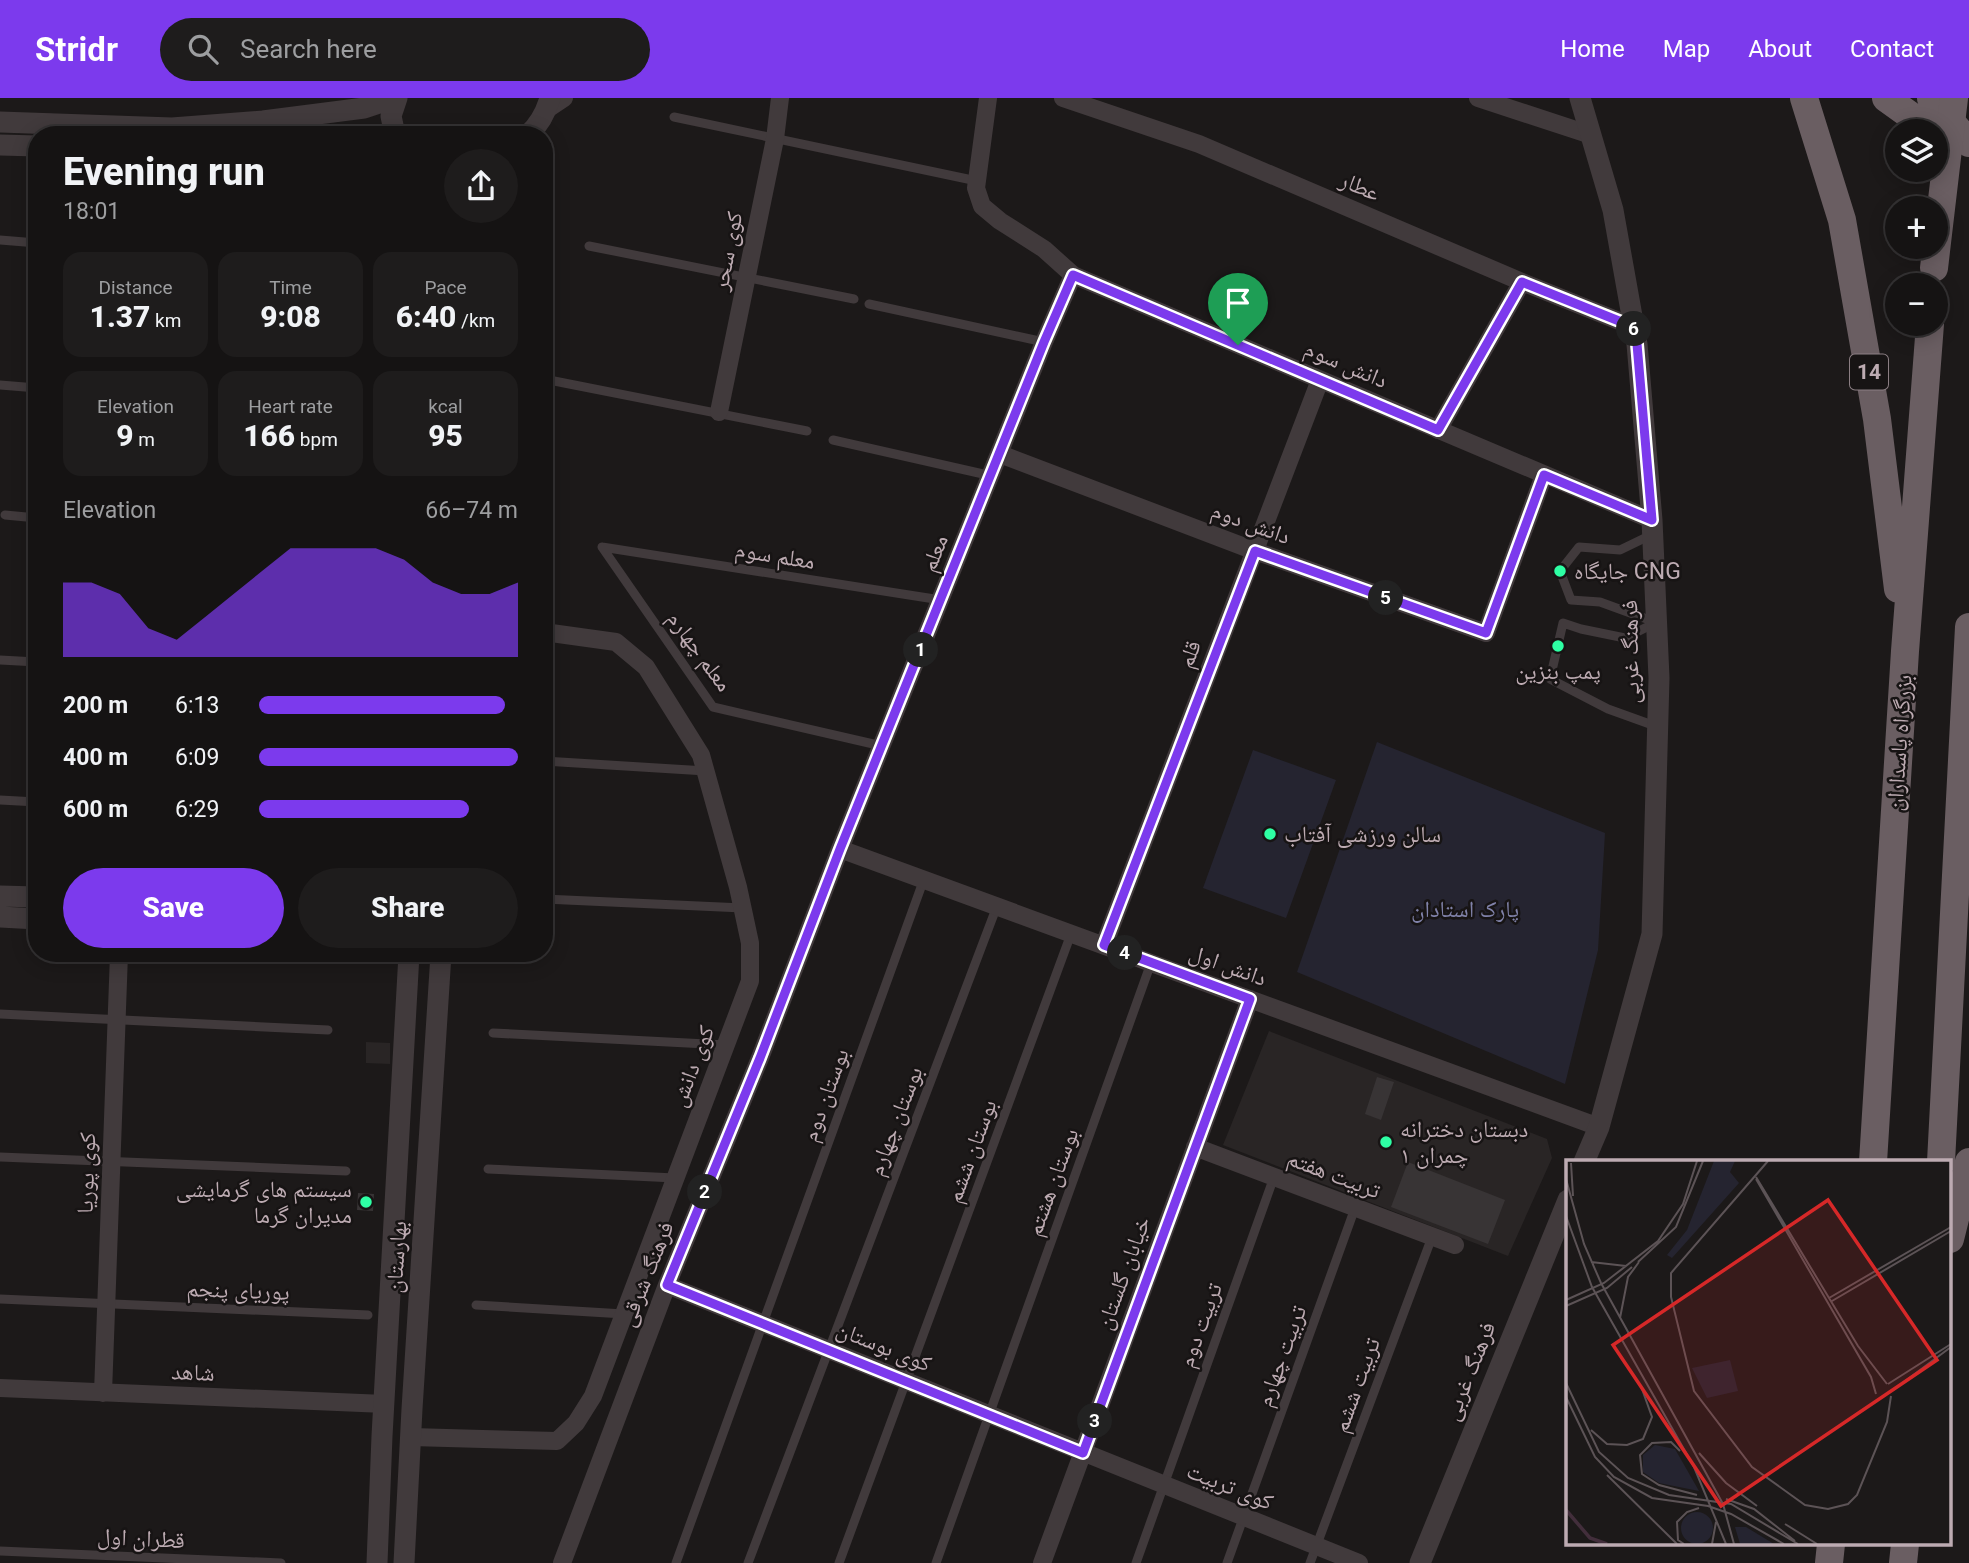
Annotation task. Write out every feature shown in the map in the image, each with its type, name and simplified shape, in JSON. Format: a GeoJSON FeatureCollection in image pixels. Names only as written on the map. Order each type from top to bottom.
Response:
{"type":"FeatureCollection","features":[{"type":"Feature","properties":{"kind":"highway","name":"14"},"geometry":{"type":"LineString","coordinates":[[1804,98],[1842,220],[1877,419],[1905,651]]}},
{"type":"Feature","properties":{"kind":"highway"},"geometry":{"type":"LineString","coordinates":[[1886,98],[1914,119]]}},
{"type":"Feature","properties":{"kind":"highway"},"geometry":{"type":"LineString","coordinates":[[1931,98],[1969,143]]}},
{"type":"Feature","properties":{"kind":"highway"},"geometry":{"type":"LineString","coordinates":[[1933,273],[1954,98]]}},
{"type":"Feature","properties":{"kind":"highway"},"geometry":{"type":"LineString","coordinates":[[1948,143],[1969,158]]}},
{"type":"Feature","properties":{"kind":"highway","name":"بزرگراه پاسداران"},"geometry":{"type":"LineString","coordinates":[[1873,1160],[1905,651],[1929,336]]}},
{"type":"Feature","properties":{"kind":"highway"},"geometry":{"type":"LineString","coordinates":[[1941,1160],[1969,627]]}},
{"type":"Feature","properties":{"kind":"highway"},"geometry":{"type":"LineString","coordinates":[[1952,1231],[1969,1162]]}},
{"type":"Feature","properties":{"kind":"street"},"geometry":{"type":"LineString","coordinates":[[217,126],[364,108],[396,98]]}},
{"type":"Feature","properties":{"kind":"street"},"geometry":{"type":"LineString","coordinates":[[393,126],[391,116],[396,98]]}},
{"type":"Feature","properties":{"kind":"street"},"geometry":{"type":"LineString","coordinates":[[536,126],[548,104],[564,98]]}},
{"type":"Feature","properties":{"kind":"street","name":"کوی سحر"},"geometry":{"type":"LineString","coordinates":[[719,412],[775,139],[780,98]]}},
{"type":"Feature","properties":{"kind":"street","name":"دانش سوم"},"geometry":{"type":"LineString","coordinates":[[988,98],[976,188],[982,206],[1044,249],[1073,275],[1544,475],[1652,527]]}},
{"type":"Feature","properties":{"kind":"street","name":"عطار"},"geometry":{"type":"LineString","coordinates":[[1063,98],[1199,144],[1634,327]]}},
{"type":"Feature","properties":{"kind":"street"},"geometry":{"type":"LineString","coordinates":[[1478,98],[1591,135]]}},
{"type":"Feature","properties":{"kind":"street","name":"فرهنگ غربی"},"geometry":{"type":"LineString","coordinates":[[1580,98],[1613,210],[1637,344],[1652,527],[1659,678],[1652,934],[1599,1127],[1585,1160]]}},
{"type":"Feature","properties":{"kind":"street"},"geometry":{"type":"LineString","coordinates":[[0,122],[76,126]]}},
{"type":"Feature","properties":{"kind":"street"},"geometry":{"type":"LineString","coordinates":[[0,145],[28,146]]}},
{"type":"Feature","properties":{"kind":"street","name":"معلم"},"geometry":{"type":"LineString","coordinates":[[840,849],[1073,275]]}},
{"type":"Feature","properties":{"kind":"street"},"geometry":{"type":"LineString","coordinates":[[1438,430],[1522,282]]}},
{"type":"Feature","properties":{"kind":"street","name":"قلم"},"geometry":{"type":"LineString","coordinates":[[1104,945],[1321,380]]}},
{"type":"Feature","properties":{"kind":"street","name":"دانش دوم"},"geometry":{"type":"LineString","coordinates":[[1000,454],[1255,551],[1486,633],[1544,475]]}},
{"type":"Feature","properties":{"kind":"street","name":"کوی دانش"},"geometry":{"type":"LineString","coordinates":[[411,1437],[557,1441],[576,1423],[593,1396],[626,1314],[750,981],[750,943],[743,908],[701,755],[646,667],[616,642],[553,633]]}},
{"type":"Feature","properties":{"kind":"street","name":"دانش اول"},"geometry":{"type":"LineString","coordinates":[[840,849],[1599,1127]]}},
{"type":"Feature","properties":{"kind":"street","name":"فرهنگ شرقی"},"geometry":{"type":"LineString","coordinates":[[562,1563],[667,1285],[760,1058],[840,849]]}},
{"type":"Feature","properties":{"kind":"street"},"geometry":{"type":"LineString","coordinates":[[0,895],[28,897]]}},
{"type":"Feature","properties":{"kind":"street"},"geometry":{"type":"LineString","coordinates":[[0,917],[28,919]]}},
{"type":"Feature","properties":{"kind":"street","name":"کوی پوریا"},"geometry":{"type":"LineString","coordinates":[[103,1393],[119,962]]}},
{"type":"Feature","properties":{"kind":"street","name":"بهارستان"},"geometry":{"type":"LineString","coordinates":[[377,1563],[409,962]]}},
{"type":"Feature","properties":{"kind":"street","name":"بهارستان"},"geometry":{"type":"LineString","coordinates":[[404,1563],[440,962]]}},
{"type":"Feature","properties":{"kind":"street","name":"خیابان گلستان"},"geometry":{"type":"LineString","coordinates":[[1042,1563],[1250,999]]}},
{"type":"Feature","properties":{"kind":"street","name":"تربیت هفتم"},"geometry":{"type":"LineString","coordinates":[[1195,1147],[1455,1245]]}},
{"type":"Feature","properties":{"kind":"street","name":"فرهنگ غربی"},"geometry":{"type":"LineString","coordinates":[[1420,1563],[1566,1205]]}},
{"type":"Feature","properties":{"kind":"street","name":"کوی بوستان"},"geometry":{"type":"LineString","coordinates":[[667,1285],[1083,1453]]}},
{"type":"Feature","properties":{"kind":"street","name":"شاهد"},"geometry":{"type":"LineString","coordinates":[[0,1388],[385,1404]]}},
{"type":"Feature","properties":{"kind":"street"},"geometry":{"type":"LineString","coordinates":[[385,1404],[412,1409]]}},
{"type":"Feature","properties":{"kind":"street"},"geometry":{"type":"LineString","coordinates":[[382,1436],[411,1437]]}},
{"type":"Feature","properties":{"kind":"street","name":"کوی تربیت"},"geometry":{"type":"LineString","coordinates":[[1083,1453],[1243,1518],[1313,1555],[1359,1563]]}},
{"type":"Feature","properties":{"kind":"lane"},"geometry":{"type":"LineString","coordinates":[[674,117],[977,181]]}},
{"type":"Feature","properties":{"kind":"lane"},"geometry":{"type":"LineString","coordinates":[[0,240],[28,242]]}},
{"type":"Feature","properties":{"kind":"lane"},"geometry":{"type":"LineString","coordinates":[[589,246],[854,299]]}},
{"type":"Feature","properties":{"kind":"lane"},"geometry":{"type":"LineString","coordinates":[[869,304],[1044,342]]}},
{"type":"Feature","properties":{"kind":"lane"},"geometry":{"type":"LineString","coordinates":[[553,381],[807,431]]}},
{"type":"Feature","properties":{"kind":"lane"},"geometry":{"type":"LineString","coordinates":[[0,384],[28,387]]}},
{"type":"Feature","properties":{"kind":"lane"},"geometry":{"type":"LineString","coordinates":[[833,439],[992,476]]}},
{"type":"Feature","properties":{"kind":"lane"},"geometry":{"type":"LineString","coordinates":[[5,515],[28,517]]}},
{"type":"Feature","properties":{"kind":"lane"},"geometry":{"type":"LineString","coordinates":[[1652,527],[1620,550],[1579,547],[1560,571],[1571,600],[1600,602],[1657,623]]}},
{"type":"Feature","properties":{"kind":"lane","name":"معلم سوم"},"geometry":{"type":"LineString","coordinates":[[602,547],[941,600]]}},
{"type":"Feature","properties":{"kind":"lane","name":"معلم چهارم"},"geometry":{"type":"LineString","coordinates":[[602,547],[713,707],[882,746]]}},
{"type":"Feature","properties":{"kind":"lane"},"geometry":{"type":"LineString","coordinates":[[1657,623],[1625,638],[1563,623],[1550,679],[1608,709],[1658,727]]}},
{"type":"Feature","properties":{"kind":"lane"},"geometry":{"type":"LineString","coordinates":[[0,660],[28,662]]}},
{"type":"Feature","properties":{"kind":"lane"},"geometry":{"type":"LineString","coordinates":[[553,762],[705,771]]}},
{"type":"Feature","properties":{"kind":"lane"},"geometry":{"type":"LineString","coordinates":[[0,800],[28,802]]}},
{"type":"Feature","properties":{"kind":"lane","name":"بوستان دوم"},"geometry":{"type":"LineString","coordinates":[[676,1563],[924,880]]}},
{"type":"Feature","properties":{"kind":"lane"},"geometry":{"type":"LineString","coordinates":[[553,899],[743,908]]}},
{"type":"Feature","properties":{"kind":"lane","name":"بوستان چهارم"},"geometry":{"type":"LineString","coordinates":[[748,1563],[997,906]]}},
{"type":"Feature","properties":{"kind":"lane","name":"بوستان ششم"},"geometry":{"type":"LineString","coordinates":[[839,1563],[1072,934]]}},
{"type":"Feature","properties":{"kind":"lane","name":"بوستان هشتم"},"geometry":{"type":"LineString","coordinates":[[936,1563],[1151,963]]}},
{"type":"Feature","properties":{"kind":"lane"},"geometry":{"type":"LineString","coordinates":[[0,1014],[328,1030]]}},
{"type":"Feature","properties":{"kind":"lane"},"geometry":{"type":"LineString","coordinates":[[493,1033],[726,1045]]}},
{"type":"Feature","properties":{"kind":"lane"},"geometry":{"type":"LineString","coordinates":[[0,1157],[346,1171]]}},
{"type":"Feature","properties":{"kind":"lane"},"geometry":{"type":"LineString","coordinates":[[488,1169],[675,1178]]}},
{"type":"Feature","properties":{"kind":"lane","name":"تربیت دوم"},"geometry":{"type":"LineString","coordinates":[[1136,1563],[1274,1177]]}},
{"type":"Feature","properties":{"kind":"lane","name":"تربیت چهارم"},"geometry":{"type":"LineString","coordinates":[[1227,1563],[1355,1208]]}},
{"type":"Feature","properties":{"kind":"lane","name":"تربیت ششم"},"geometry":{"type":"LineString","coordinates":[[1313,1555],[1432,1237]]}},
{"type":"Feature","properties":{"kind":"lane","name":"پوریای پنجم"},"geometry":{"type":"LineString","coordinates":[[0,1299],[368,1315]]}},
{"type":"Feature","properties":{"kind":"lane"},"geometry":{"type":"LineString","coordinates":[[476,1305],[626,1314]]}},
{"type":"Feature","properties":{"kind":"lane","name":"قطران اول"},"geometry":{"type":"LineString","coordinates":[[0,1551],[281,1563]]}},
{"type":"Feature","properties":{"kind":"shaded area","name":"دبستان دخترانه چمران ۱"},"geometry":{"type":"Polygon","coordinates":[[[1269,1031],[1547,1139],[1552,1158],[1508,1256],[1223,1145],[1269,1031]]]}},
{"type":"Feature","properties":{"kind":"shaded area"},"geometry":{"type":"Polygon","coordinates":[[[366,1042],[390,1043],[390,1064],[366,1063],[366,1042]]]}},
{"type":"Feature","properties":{"kind":"green space","name":"پارک استادان"},"geometry":{"type":"Polygon","coordinates":[[[1377,742],[1605,833],[1598,950],[1565,1084],[1297,972],[1377,742]]]}},
{"type":"Feature","properties":{"kind":"green space","name":"سالن ورزشی آفتاب"},"geometry":{"type":"Polygon","coordinates":[[[1253,750],[1336,780],[1286,918],[1203,888],[1253,750]]]}},
{"type":"Feature","properties":{"kind":"building"},"geometry":{"type":"Polygon","coordinates":[[[1377,1077],[1394,1082],[1381,1120],[1365,1114],[1377,1077]]]}},
{"type":"Feature","properties":{"kind":"building"},"geometry":{"type":"Polygon","coordinates":[[[1408,1162],[1505,1200],[1488,1244],[1391,1207],[1408,1162]]]}},
{"type":"Feature","properties":{"kind":"building","name":"سیستم های گرمایشی مدیران گرما"},"geometry":{"type":"Polygon","coordinates":[[[358,1193],[374,1194],[373,1211],[357,1210],[358,1193]]]}},
{"type":"Feature","properties":{"kind":"place","name":"جایگاه CNG"},"geometry":{"type":"Point","coordinates":[1560,571]}},
{"type":"Feature","properties":{"kind":"place","name":"پمپ بنزین"},"geometry":{"type":"Point","coordinates":[1558,646]}},
{"type":"Feature","properties":{"kind":"place","name":"سالن ورزشی آفتاب"},"geometry":{"type":"Point","coordinates":[1270,834]}},
{"type":"Feature","properties":{"kind":"place","name":"دبستان دخترانه چمران ۱"},"geometry":{"type":"Point","coordinates":[1386,1142]}},
{"type":"Feature","properties":{"kind":"place","name":"سیستم های گرمایشی مدیران گرما"},"geometry":{"type":"Point","coordinates":[366,1202]}},
{"type":"Feature","properties":{"kind":"route"},"geometry":{"type":"LineString","coordinates":[[1073,275],[1238,345],[1438,430],[1522,282],[1634,327],[1652,520],[1544,475],[1486,633],[1255,551],[1104,945],[1250,999],[1083,1453],[667,1285],[760,1058],[840,849],[1073,275]]}}]}
